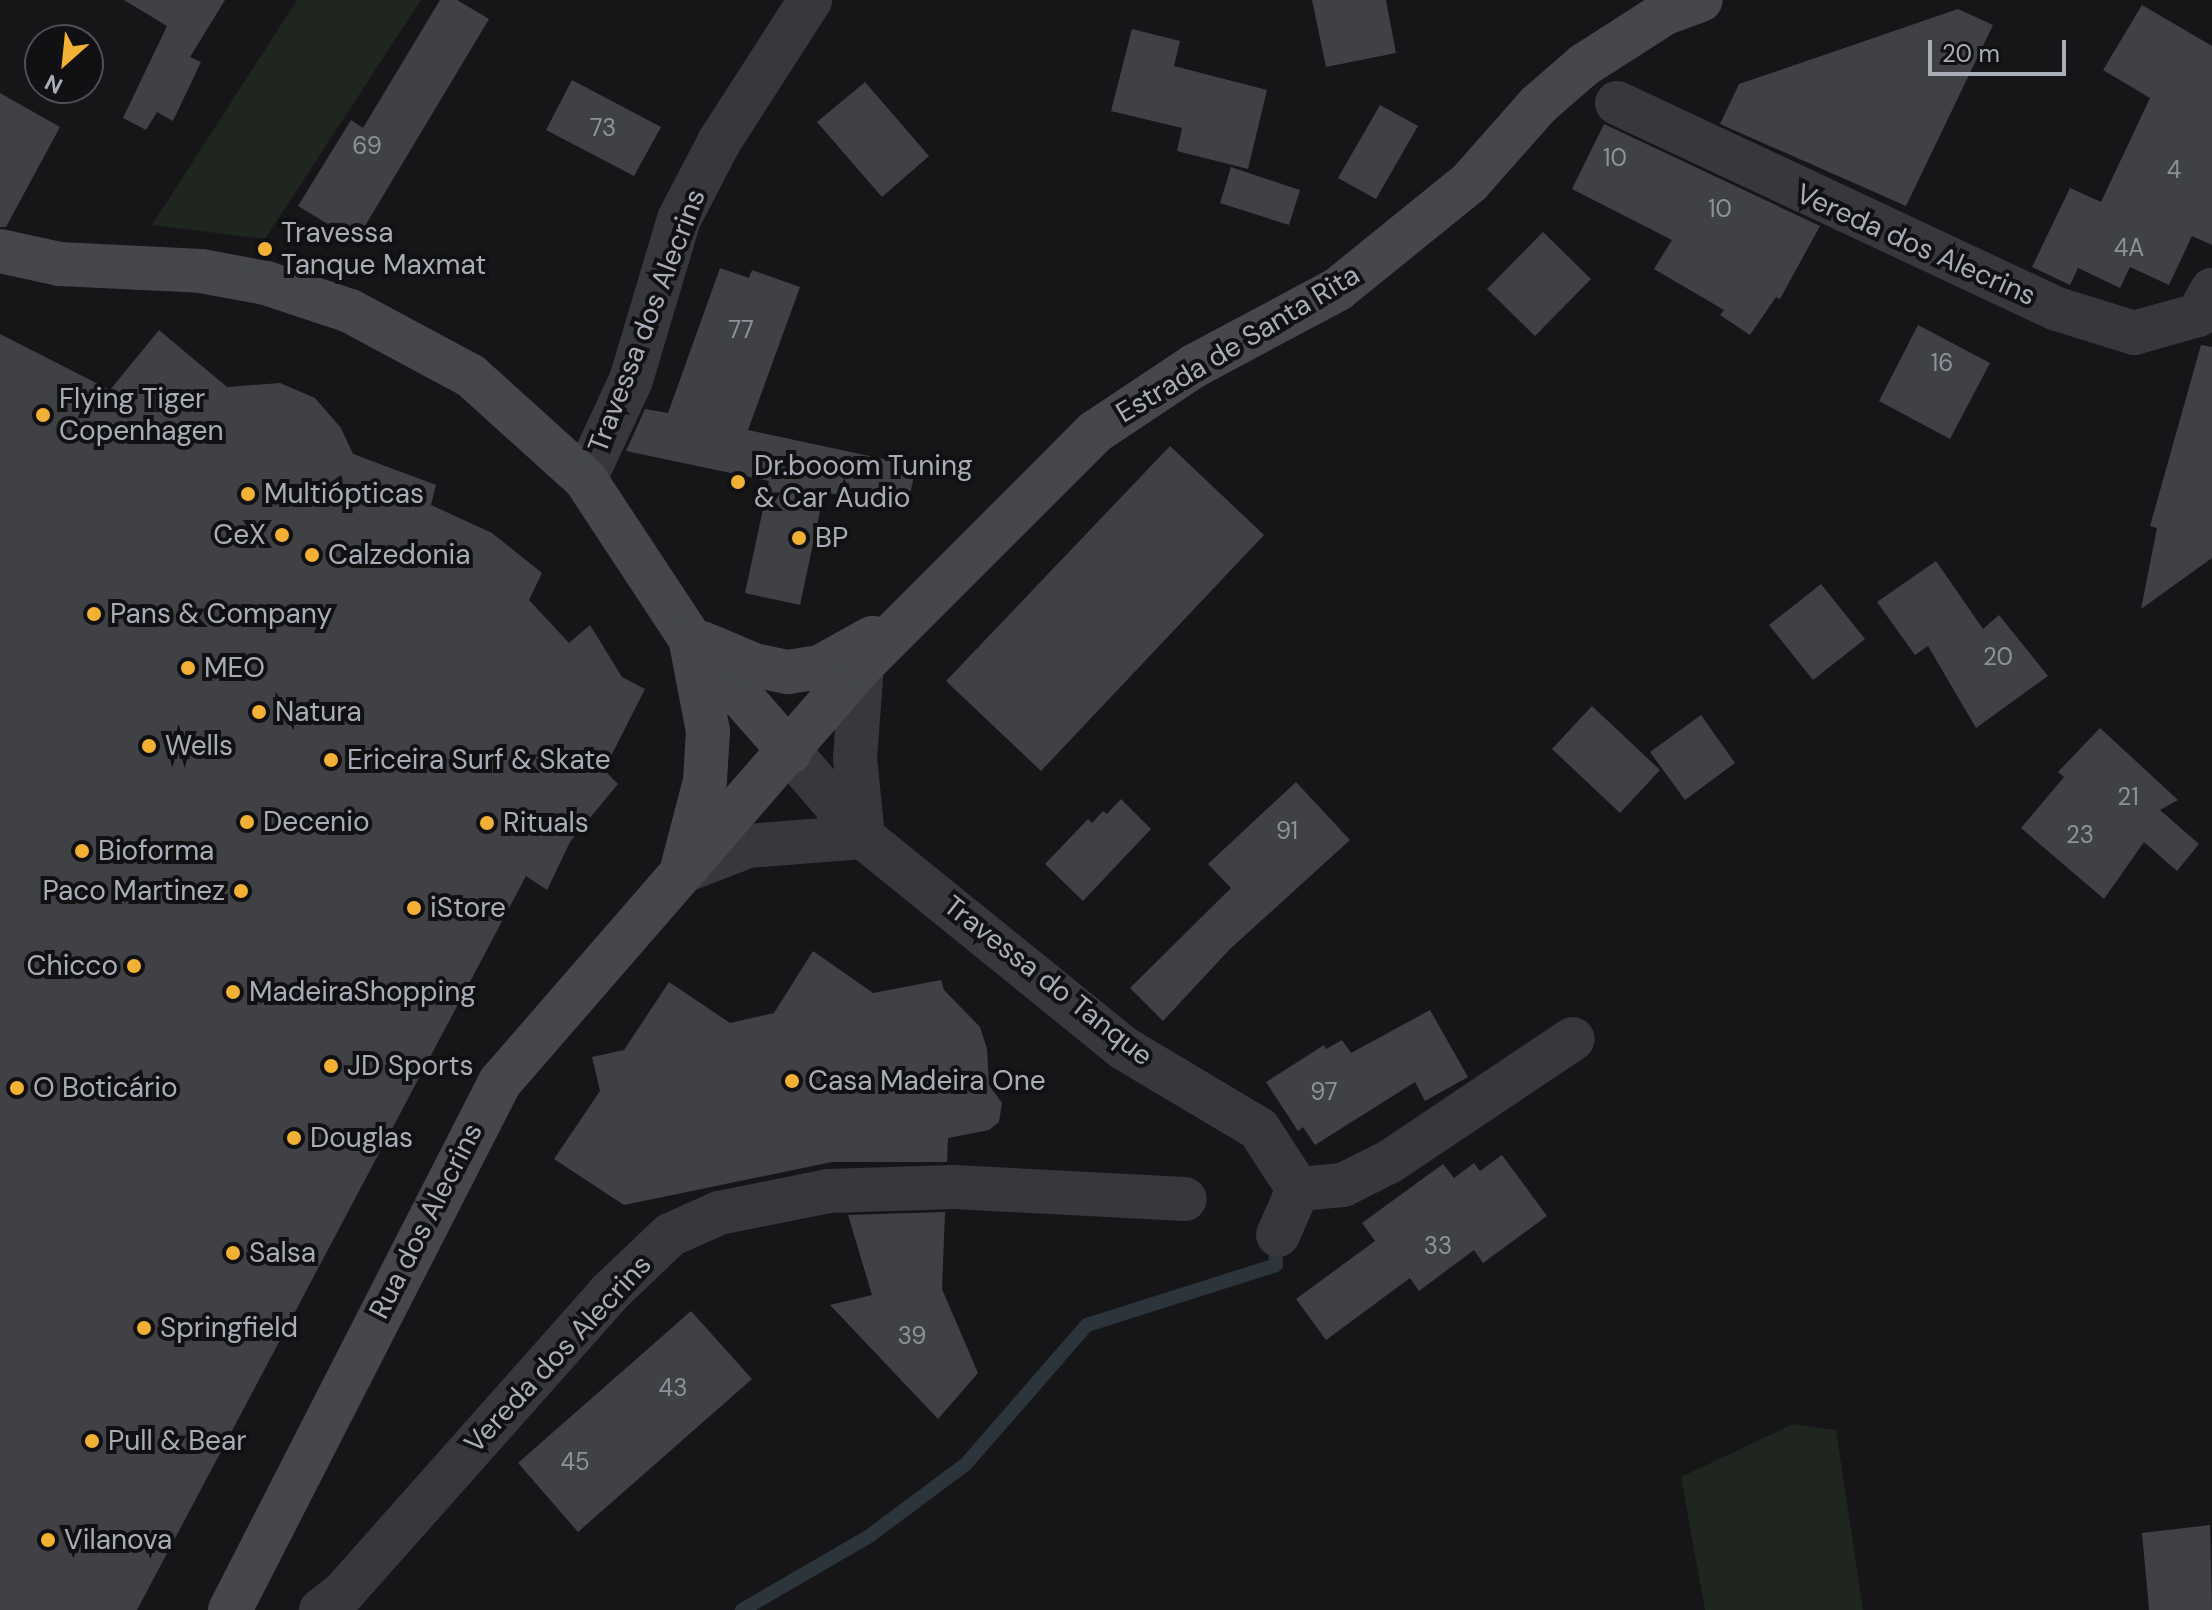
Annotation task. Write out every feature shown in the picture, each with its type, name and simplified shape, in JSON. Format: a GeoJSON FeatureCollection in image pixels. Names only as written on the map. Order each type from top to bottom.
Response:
{"type":"FeatureCollection","features":[{"type":"Feature","properties":{"kind":"street","name":"Travessa dos Alecrins"},"geometry":{"type":"LineString","coordinates":[[585,479],[631,380],[679,219],[719,142],[810,0]]}},
{"type":"Feature","properties":{"kind":"street","name":"Estrada de Santa Rita"},"geometry":{"type":"LineString","coordinates":[[790,752],[902,621],[1095,432],[1194,366],[1338,289],[1469,183],[1538,105],[1584,65],[1665,13],[1701,0]]}},
{"type":"Feature","properties":{"kind":"street","name":"Vereda dos Alecrins"},"geometry":{"type":"LineString","coordinates":[[1617,103],[2057,309],[2134,333],[2198,315],[2212,290]]}},
{"type":"Feature","properties":{"kind":"street","name":"Travessa do Tanque"},"geometry":{"type":"LineString","coordinates":[[0,251],[60,264],[201,271],[266,283],[350,311],[471,376],[585,479],[689,637],[863,837],[1125,1049],[1259,1129],[1298,1189]]}},
{"type":"Feature","properties":{"kind":"street","name":"Estrada de Santa Rita"},"geometry":{"type":"LineString","coordinates":[[689,637],[754,665],[788,672],[820,667],[902,621]]}},
{"type":"Feature","properties":{"kind":"street","name":"Rua dos Alecrins"},"geometry":{"type":"LineString","coordinates":[[681,872],[705,781],[708,731],[689,637]]}},
{"type":"Feature","properties":{"kind":"street"},"geometry":{"type":"LineString","coordinates":[[681,872],[748,846],[863,837],[855,758],[862,665]]}},
{"type":"Feature","properties":{"kind":"street","name":"Rua dos Alecrins"},"geometry":{"type":"LineString","coordinates":[[230,1610],[500,1082],[681,872],[790,752]]}},
{"type":"Feature","properties":{"kind":"street"},"geometry":{"type":"LineString","coordinates":[[790,752],[789,787],[818,842]]}},
{"type":"Feature","properties":{"kind":"street"},"geometry":{"type":"LineString","coordinates":[[1278,1235],[1298,1189],[1343,1185],[1389,1162],[1573,1039]]}},
{"type":"Feature","properties":{"kind":"street","name":"Vereda dos Alecrins"},"geometry":{"type":"LineString","coordinates":[[321,1610],[343,1593],[608,1294],[670,1235],[719,1213],[828,1191],[954,1187],[1185,1199]]}},
{"type":"Feature","properties":{"kind":"shaded area"},"geometry":{"type":"Polygon","coordinates":[[[297,0],[421,0],[265,239],[152,225],[297,0]]]}},
{"type":"Feature","properties":{"kind":"shaded area"},"geometry":{"type":"Polygon","coordinates":[[[1793,1424],[1836,1430],[1863,1610],[1705,1610],[1681,1477],[1793,1424]]]}},
{"type":"Feature","properties":{"kind":"building"},"geometry":{"type":"Polygon","coordinates":[[[124,0],[225,0],[190,57],[201,62],[173,121],[157,112],[146,130],[123,118],[167,26],[124,0]]]}},
{"type":"Feature","properties":{"kind":"building"},"geometry":{"type":"Polygon","coordinates":[[[440,0],[457,0],[489,19],[356,241],[298,206],[351,120],[363,128],[440,0]]]}},
{"type":"Feature","properties":{"kind":"building"},"geometry":{"type":"Polygon","coordinates":[[[1312,0],[1386,0],[1396,53],[1326,67],[1312,0]]]}},
{"type":"Feature","properties":{"kind":"building"},"geometry":{"type":"Polygon","coordinates":[[[2142,5],[2212,46],[2212,245],[2192,236],[2169,285],[2130,267],[2120,288],[2078,268],[2070,285],[2032,267],[2070,188],[2101,202],[2150,98],[2103,70],[2142,5]]]}},
{"type":"Feature","properties":{"kind":"building"},"geometry":{"type":"Polygon","coordinates":[[[1958,9],[1993,25],[1906,206],[1720,124],[1739,84],[1958,9]]]}},
{"type":"Feature","properties":{"kind":"building"},"geometry":{"type":"Polygon","coordinates":[[[1132,29],[1180,41],[1174,66],[1267,90],[1248,169],[1177,151],[1182,128],[1111,111],[1132,29]]]}},
{"type":"Feature","properties":{"kind":"building"},"geometry":{"type":"Polygon","coordinates":[[[572,80],[661,127],[634,176],[546,130],[572,80]]]}},
{"type":"Feature","properties":{"kind":"building"},"geometry":{"type":"Polygon","coordinates":[[[865,82],[929,156],[882,197],[817,122],[865,82]]]}},
{"type":"Feature","properties":{"kind":"building"},"geometry":{"type":"Polygon","coordinates":[[[0,93],[60,127],[6,227],[0,227],[0,93]]]}},
{"type":"Feature","properties":{"kind":"building"},"geometry":{"type":"Polygon","coordinates":[[[1380,105],[1418,126],[1376,199],[1338,178],[1380,105]]]}},
{"type":"Feature","properties":{"kind":"building"},"geometry":{"type":"Polygon","coordinates":[[[1604,124],[1820,226],[1780,299],[1776,297],[1750,335],[1720,315],[1724,310],[1654,269],[1672,240],[1572,189],[1604,124]]]}},
{"type":"Feature","properties":{"kind":"building"},"geometry":{"type":"Polygon","coordinates":[[[1231,167],[1300,190],[1289,225],[1220,203],[1231,167]]]}},
{"type":"Feature","properties":{"kind":"building"},"geometry":{"type":"Polygon","coordinates":[[[1543,232],[1591,279],[1535,336],[1487,289],[1543,232]]]}},
{"type":"Feature","properties":{"kind":"building"},"geometry":{"type":"Polygon","coordinates":[[[720,268],[749,278],[752,270],[800,287],[748,430],[916,466],[907,509],[824,492],[800,605],[745,593],[769,481],[626,451],[645,409],[668,413],[720,268]]]}},
{"type":"Feature","properties":{"kind":"building"},"geometry":{"type":"Polygon","coordinates":[[[1918,325],[1990,363],[1950,439],[1879,401],[1918,325]]]}},
{"type":"Feature","properties":{"kind":"building","name":"MadeiraShopping"},"geometry":{"type":"Polygon","coordinates":[[[159,330],[227,387],[280,383],[315,398],[341,428],[353,454],[436,485],[431,505],[492,533],[542,573],[529,600],[569,643],[590,625],[622,677],[645,689],[604,770],[618,784],[570,842],[547,890],[526,876],[137,1610],[0,1610],[0,334],[110,390],[159,330]]]}},
{"type":"Feature","properties":{"kind":"building"},"geometry":{"type":"Polygon","coordinates":[[[2201,345],[2212,347],[2212,558],[2141,609],[2157,528],[2150,526],[2201,345]]]}},
{"type":"Feature","properties":{"kind":"building"},"geometry":{"type":"Polygon","coordinates":[[[1170,446],[1264,535],[1041,771],[946,681],[1170,446]]]}},
{"type":"Feature","properties":{"kind":"building"},"geometry":{"type":"Polygon","coordinates":[[[1936,561],[1983,629],[1999,615],[2048,676],[1976,728],[1928,646],[1915,655],[1877,602],[1936,561]]]}},
{"type":"Feature","properties":{"kind":"building"},"geometry":{"type":"Polygon","coordinates":[[[1821,584],[1865,639],[1813,680],[1769,625],[1821,584]]]}},
{"type":"Feature","properties":{"kind":"building"},"geometry":{"type":"Polygon","coordinates":[[[1592,706],[1660,770],[1620,813],[1552,749],[1592,706]]]}},
{"type":"Feature","properties":{"kind":"building"},"geometry":{"type":"Polygon","coordinates":[[[1701,715],[1735,763],[1685,800],[1650,752],[1701,715]]]}},
{"type":"Feature","properties":{"kind":"building"},"geometry":{"type":"Polygon","coordinates":[[[2100,728],[2178,800],[2160,810],[2199,844],[2177,871],[2144,842],[2104,899],[2021,828],[2064,777],[2058,772],[2100,728]]]}},
{"type":"Feature","properties":{"kind":"building"},"geometry":{"type":"Polygon","coordinates":[[[1296,782],[1350,840],[1230,949],[1163,1021],[1130,988],[1231,888],[1208,864],[1296,782]]]}},
{"type":"Feature","properties":{"kind":"building"},"geometry":{"type":"Polygon","coordinates":[[[1121,799],[1151,829],[1083,901],[1045,864],[1088,819],[1092,823],[1103,811],[1107,814],[1121,799]]]}},
{"type":"Feature","properties":{"kind":"building","name":"Casa Madeira One"},"geometry":{"type":"Polygon","coordinates":[[[813,951],[873,993],[941,980],[944,990],[980,1027],[987,1049],[989,1085],[1002,1103],[999,1122],[989,1130],[948,1138],[947,1162],[832,1162],[624,1205],[554,1159],[600,1091],[592,1057],[624,1050],[669,982],[730,1023],[774,1013],[813,951]]]}},
{"type":"Feature","properties":{"kind":"building"},"geometry":{"type":"Polygon","coordinates":[[[1430,1010],[1468,1077],[1425,1101],[1415,1082],[1315,1145],[1303,1127],[1298,1131],[1266,1082],[1324,1045],[1326,1049],[1342,1040],[1351,1053],[1430,1010]]]}},
{"type":"Feature","properties":{"kind":"building"},"geometry":{"type":"Polygon","coordinates":[[[1502,1155],[1547,1216],[1483,1263],[1474,1250],[1419,1291],[1410,1278],[1326,1340],[1296,1299],[1375,1241],[1362,1223],[1443,1164],[1454,1178],[1474,1163],[1480,1171],[1502,1155]]]}},
{"type":"Feature","properties":{"kind":"building"},"geometry":{"type":"Polygon","coordinates":[[[945,1212],[942,1289],[978,1373],[938,1419],[830,1305],[872,1295],[848,1215],[945,1212]]]}},
{"type":"Feature","properties":{"kind":"building"},"geometry":{"type":"Polygon","coordinates":[[[691,1311],[752,1379],[578,1532],[518,1463],[691,1311]]]}},
{"type":"Feature","properties":{"kind":"building"},"geometry":{"type":"Polygon","coordinates":[[[2210,1525],[2212,1610],[2149,1610],[2142,1533],[2210,1525]]]}},
{"type":"Feature","properties":{"kind":"waterway"},"geometry":{"type":"LineString","coordinates":[[742,1610],[868,1537],[966,1464],[1087,1325],[1276,1265],[1275,1240]]}},
{"type":"Feature","properties":{"kind":"place","name":"Travessa Tanque Maxmat"},"geometry":{"type":"Point","coordinates":[265,249]}},
{"type":"Feature","properties":{"kind":"place","name":"Flying Tiger Copenhagen"},"geometry":{"type":"Point","coordinates":[43,415]}},
{"type":"Feature","properties":{"kind":"place","name":"Dr.booom Tuning & Car Audio"},"geometry":{"type":"Point","coordinates":[738,482]}},
{"type":"Feature","properties":{"kind":"place","name":"Multiópticas"},"geometry":{"type":"Point","coordinates":[248,494]}},
{"type":"Feature","properties":{"kind":"place","name":"CeX"},"geometry":{"type":"Point","coordinates":[282,535]}},
{"type":"Feature","properties":{"kind":"place","name":"BP"},"geometry":{"type":"Point","coordinates":[799,538]}},
{"type":"Feature","properties":{"kind":"place","name":"Calzedonia"},"geometry":{"type":"Point","coordinates":[312,555]}},
{"type":"Feature","properties":{"kind":"place","name":"Pans & Company"},"geometry":{"type":"Point","coordinates":[94,614]}},
{"type":"Feature","properties":{"kind":"place","name":"MEO"},"geometry":{"type":"Point","coordinates":[188,668]}},
{"type":"Feature","properties":{"kind":"place","name":"Natura"},"geometry":{"type":"Point","coordinates":[259,712]}},
{"type":"Feature","properties":{"kind":"place","name":"Wells"},"geometry":{"type":"Point","coordinates":[149,746]}},
{"type":"Feature","properties":{"kind":"place","name":"Ericeira Surf & Skate"},"geometry":{"type":"Point","coordinates":[331,760]}},
{"type":"Feature","properties":{"kind":"place","name":"Decenio"},"geometry":{"type":"Point","coordinates":[247,822]}},
{"type":"Feature","properties":{"kind":"place","name":"Rituals"},"geometry":{"type":"Point","coordinates":[487,823]}},
{"type":"Feature","properties":{"kind":"place","name":"Bioforma"},"geometry":{"type":"Point","coordinates":[82,851]}},
{"type":"Feature","properties":{"kind":"place","name":"Paco Martinez"},"geometry":{"type":"Point","coordinates":[241,891]}},
{"type":"Feature","properties":{"kind":"place","name":"iStore"},"geometry":{"type":"Point","coordinates":[414,908]}},
{"type":"Feature","properties":{"kind":"place","name":"Chicco"},"geometry":{"type":"Point","coordinates":[134,966]}},
{"type":"Feature","properties":{"kind":"place","name":"MadeiraShopping"},"geometry":{"type":"Point","coordinates":[233,992]}},
{"type":"Feature","properties":{"kind":"place","name":"JD Sports"},"geometry":{"type":"Point","coordinates":[331,1066]}},
{"type":"Feature","properties":{"kind":"place","name":"Casa Madeira One"},"geometry":{"type":"Point","coordinates":[792,1081]}},
{"type":"Feature","properties":{"kind":"place","name":"O Boticário"},"geometry":{"type":"Point","coordinates":[17,1088]}},
{"type":"Feature","properties":{"kind":"place","name":"Douglas"},"geometry":{"type":"Point","coordinates":[294,1138]}},
{"type":"Feature","properties":{"kind":"place","name":"Salsa"},"geometry":{"type":"Point","coordinates":[233,1253]}},
{"type":"Feature","properties":{"kind":"place","name":"Springfield"},"geometry":{"type":"Point","coordinates":[144,1328]}},
{"type":"Feature","properties":{"kind":"place","name":"Pull & Bear"},"geometry":{"type":"Point","coordinates":[92,1441]}},
{"type":"Feature","properties":{"kind":"place","name":"Vilanova"},"geometry":{"type":"Point","coordinates":[48,1540]}}]}
